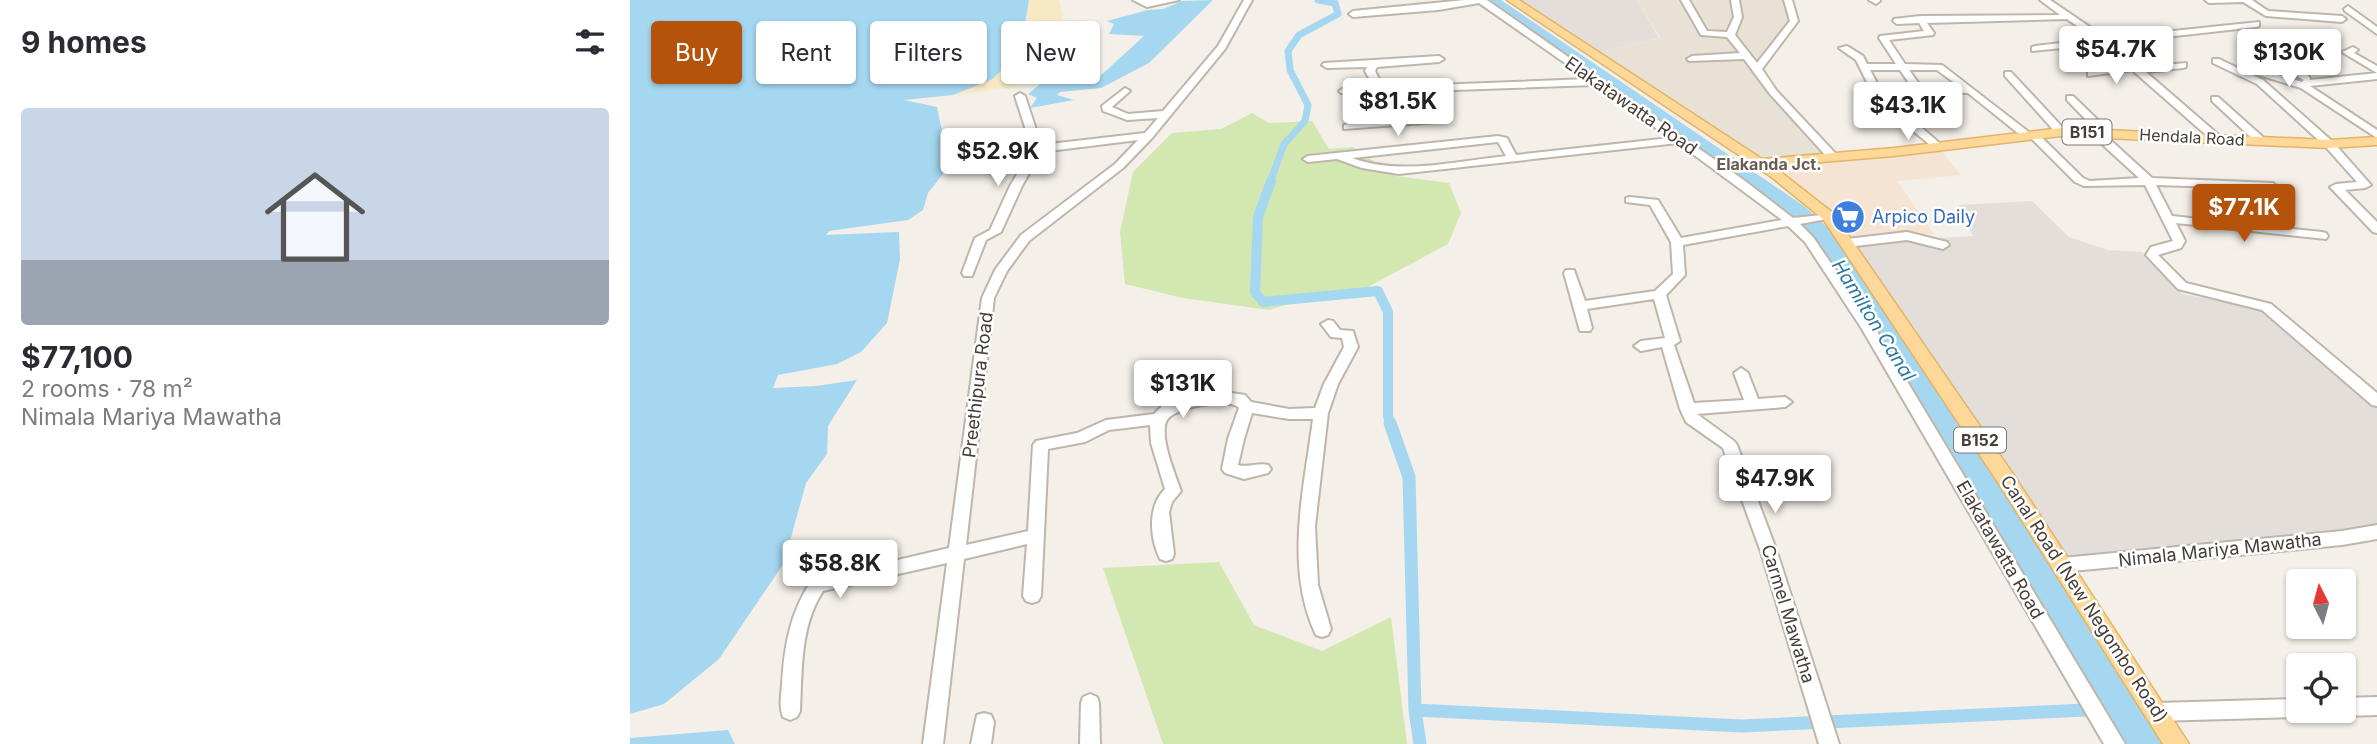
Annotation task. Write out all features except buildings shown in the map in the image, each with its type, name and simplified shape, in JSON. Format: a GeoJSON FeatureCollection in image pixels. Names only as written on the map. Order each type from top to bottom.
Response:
{"type":"FeatureCollection","features":[{"type":"Feature","properties":{"kind":"main road","name":"Canal Road (New Negombo Road)"},"geometry":{"type":"LineString","coordinates":[[1512,0],[1775,173],[1847,243],[2062,565],[2177,744]]}},
{"type":"Feature","properties":{"kind":"main road","name":"Hendala Road"},"geometry":{"type":"LineString","coordinates":[[1759,163],[1939,147],[2061,132],[2329,144],[2377,141]]}},
{"type":"Feature","properties":{"kind":"main road","name":"Hendala Road"},"geometry":{"type":"LineString","coordinates":[[1775,173],[1781,165],[1797,159]]}},
{"type":"Feature","properties":{"kind":"street"},"geometry":{"type":"LineString","coordinates":[[1137,0],[1147,4],[1175,0]]}},
{"type":"Feature","properties":{"kind":"street","name":"Preethipura Road"},"geometry":{"type":"LineString","coordinates":[[933,744],[988,298],[1001,270],[1024,238],[1119,166],[1148,136],[1222,47],[1248,0]]}},
{"type":"Feature","properties":{"kind":"street"},"geometry":{"type":"LineString","coordinates":[[1353,14],[1481,0]]}},
{"type":"Feature","properties":{"kind":"street","name":"Elakatawatta Road"},"geometry":{"type":"LineString","coordinates":[[1481,0],[1750,190],[1793,223],[1814,247],[1868,328],[2115,744]]}},
{"type":"Feature","properties":{"kind":"street"},"geometry":{"type":"LineString","coordinates":[[1685,0],[1704,33],[1730,35]]}},
{"type":"Feature","properties":{"kind":"street"},"geometry":{"type":"LineString","coordinates":[[1730,35],[1738,17],[1735,0]]}},
{"type":"Feature","properties":{"kind":"street"},"geometry":{"type":"LineString","coordinates":[[1757,69],[1794,21],[1788,0]]}},
{"type":"Feature","properties":{"kind":"street"},"geometry":{"type":"LineString","coordinates":[[2046,2],[2067,0]]}},
{"type":"Feature","properties":{"kind":"street"},"geometry":{"type":"LineString","coordinates":[[2208,0],[2240,0]]}},
{"type":"Feature","properties":{"kind":"street"},"geometry":{"type":"LineString","coordinates":[[2246,0],[2266,13],[2342,19]]}},
{"type":"Feature","properties":{"kind":"street"},"geometry":{"type":"LineString","coordinates":[[2046,2],[2103,40],[2217,139]]}},
{"type":"Feature","properties":{"kind":"street"},"geometry":{"type":"LineString","coordinates":[[2348,9],[2377,31]]}},
{"type":"Feature","properties":{"kind":"street"},"geometry":{"type":"LineString","coordinates":[[1897,21],[2028,20],[2066,17]]}},
{"type":"Feature","properties":{"kind":"street"},"geometry":{"type":"LineString","coordinates":[[1920,19],[1930,33],[1884,37],[1920,92],[1970,90]]}},
{"type":"Feature","properties":{"kind":"street"},"geometry":{"type":"LineString","coordinates":[[2035,49],[2256,24]]}},
{"type":"Feature","properties":{"kind":"street"},"geometry":{"type":"LineString","coordinates":[[1730,35],[1773,92],[1832,156]]}},
{"type":"Feature","properties":{"kind":"street"},"geometry":{"type":"LineString","coordinates":[[1844,48],[1860,58],[1881,100]]}},
{"type":"Feature","properties":{"kind":"street"},"geometry":{"type":"LineString","coordinates":[[2353,50],[2347,52],[2377,73]]}},
{"type":"Feature","properties":{"kind":"street"},"geometry":{"type":"LineString","coordinates":[[1692,59],[1744,56]]}},
{"type":"Feature","properties":{"kind":"street"},"geometry":{"type":"LineString","coordinates":[[1327,65],[1439,58]]}},
{"type":"Feature","properties":{"kind":"street"},"geometry":{"type":"LineString","coordinates":[[2271,58],[2377,135]]}},
{"type":"Feature","properties":{"kind":"street"},"geometry":{"type":"LineString","coordinates":[[2216,61],[2260,82],[2329,144],[2365,185],[2336,187],[2377,229]]}},
{"type":"Feature","properties":{"kind":"street"},"geometry":{"type":"LineString","coordinates":[[1374,64],[1370,71],[1380,90]]}},
{"type":"Feature","properties":{"kind":"street"},"geometry":{"type":"LineString","coordinates":[[2091,74],[2183,65]]}},
{"type":"Feature","properties":{"kind":"street"},"geometry":{"type":"LineString","coordinates":[[1864,67],[1939,67],[2031,135],[2079,180],[2088,184],[2149,181],[2269,185]]}},
{"type":"Feature","properties":{"kind":"street"},"geometry":{"type":"LineString","coordinates":[[2252,70],[2309,84],[2377,73]]}},
{"type":"Feature","properties":{"kind":"street"},"geometry":{"type":"LineString","coordinates":[[2008,74],[2061,132]]}},
{"type":"Feature","properties":{"kind":"street"},"geometry":{"type":"LineString","coordinates":[[1344,91],[1596,82]]}},
{"type":"Feature","properties":{"kind":"street"},"geometry":{"type":"LineString","coordinates":[[1420,120],[1421,89]]}},
{"type":"Feature","properties":{"kind":"street"},"geometry":{"type":"LineString","coordinates":[[1125,91],[1107,106],[1107,109],[1127,117],[1166,114]]}},
{"type":"Feature","properties":{"kind":"street"},"geometry":{"type":"LineString","coordinates":[[968,273],[981,237],[995,232],[1037,149],[1020,96]]}},
{"type":"Feature","properties":{"kind":"street"},"geometry":{"type":"LineString","coordinates":[[2070,98],[2149,181],[2179,241],[2178,245],[2155,250],[2152,255],[2182,286],[2266,307],[2377,401]]}},
{"type":"Feature","properties":{"kind":"street"},"geometry":{"type":"LineString","coordinates":[[2215,99],[2261,141]]}},
{"type":"Feature","properties":{"kind":"street"},"geometry":{"type":"LineString","coordinates":[[1884,115],[1903,117],[1939,147]]}},
{"type":"Feature","properties":{"kind":"street"},"geometry":{"type":"LineString","coordinates":[[1348,127],[1446,119]]}},
{"type":"Feature","properties":{"kind":"street"},"geometry":{"type":"LineString","coordinates":[[1037,149],[1148,136]]}},
{"type":"Feature","properties":{"kind":"street"},"geometry":{"type":"LineString","coordinates":[[1308,159],[1498,139],[1503,140],[1513,157]]}},
{"type":"Feature","properties":{"kind":"street"},"geometry":{"type":"LineString","coordinates":[[1338,156],[1362,165],[1399,171],[1679,140]]}},
{"type":"Feature","properties":{"kind":"street"},"geometry":{"type":"LineString","coordinates":[[2226,183],[2242,216]]}},
{"type":"Feature","properties":{"kind":"street"},"geometry":{"type":"LineString","coordinates":[[1580,306],[1659,293],[1679,275],[1677,242],[1654,202],[1630,200]]}},
{"type":"Feature","properties":{"kind":"street"},"geometry":{"type":"LineString","coordinates":[[1677,242],[1823,217]]}},
{"type":"Feature","properties":{"kind":"street"},"geometry":{"type":"LineString","coordinates":[[2169,219],[2322,236]]}},
{"type":"Feature","properties":{"kind":"street"},"geometry":{"type":"LineString","coordinates":[[1847,243],[1907,236],[1943,245]]}},
{"type":"Feature","properties":{"kind":"street"},"geometry":{"type":"LineString","coordinates":[[1570,273],[1585,328]]}},
{"type":"Feature","properties":{"kind":"street"},"geometry":{"type":"LineString","coordinates":[[1641,346],[1673,341],[1659,293]]}},
{"type":"Feature","properties":{"kind":"street"},"geometry":{"type":"LineString","coordinates":[[1322,629],[1309,585],[1307,526],[1321,413],[1331,384],[1352,347],[1348,334],[1336,334],[1328,324]]}},
{"type":"Feature","properties":{"kind":"street"},"geometry":{"type":"LineString","coordinates":[[1667,343],[1687,409],[1785,402]]}},
{"type":"Feature","properties":{"kind":"street"},"geometry":{"type":"LineString","coordinates":[[1741,373],[1753,404]]}},
{"type":"Feature","properties":{"kind":"street"},"geometry":{"type":"LineString","coordinates":[[1166,554],[1159,514],[1165,497],[1173,491],[1157,444],[1157,419],[1165,408],[1184,401],[1233,398],[1240,399],[1247,407],[1289,414],[1321,413]]}},
{"type":"Feature","properties":{"kind":"street"},"geometry":{"type":"LineString","coordinates":[[1247,407],[1236,439],[1230,469],[1244,473],[1263,469]]}},
{"type":"Feature","properties":{"kind":"street","name":"Carmel Mawatha"},"geometry":{"type":"LineString","coordinates":[[1687,409],[1691,418],[1701,427],[1718,435],[1729,445],[1769,552],[1824,730]]}},
{"type":"Feature","properties":{"kind":"street"},"geometry":{"type":"LineString","coordinates":[[1032,596],[1041,445],[1080,438],[1106,425],[1157,419]]}},
{"type":"Feature","properties":{"kind":"street","name":"Nimala Mariya Mawatha"},"geometry":{"type":"LineString","coordinates":[[2062,565],[2342,538],[2377,532]]}},
{"type":"Feature","properties":{"kind":"street"},"geometry":{"type":"LineString","coordinates":[[790,710],[794,652],[807,598],[818,585],[1034,536]]}},
{"type":"Feature","properties":{"kind":"street"},"geometry":{"type":"LineString","coordinates":[[1090,703],[1090,744]]}},
{"type":"Feature","properties":{"kind":"street"},"geometry":{"type":"LineString","coordinates":[[2356,707],[2377,706]]}},
{"type":"Feature","properties":{"kind":"street"},"geometry":{"type":"LineString","coordinates":[[2157,712],[2286,708]]}},
{"type":"Feature","properties":{"kind":"street"},"geometry":{"type":"LineString","coordinates":[[981,744],[984,722]]}},
{"type":"Feature","properties":{"kind":"shaded area"},"geometry":{"type":"Polygon","coordinates":[[[1513,0],[1637,0],[1659,38],[1594,53],[1513,0]]]}},
{"type":"Feature","properties":{"kind":"shaded area"},"geometry":{"type":"Polygon","coordinates":[[[1637,0],[1784,0],[1791,19],[1755,69],[1829,156],[1758,162],[1595,53],[1660,38],[1637,0]]]}},
{"type":"Feature","properties":{"kind":"shaded area"},"geometry":{"type":"Polygon","coordinates":[[[1941,150],[1961,175],[1897,181],[1934,234],[1849,238],[1781,174],[1787,166],[1800,162],[1941,150]]]}},
{"type":"Feature","properties":{"kind":"shaded area"},"geometry":{"type":"Polygon","coordinates":[[[2032,201],[2069,237],[2108,250],[2142,252],[2182,294],[2264,309],[2377,406],[2377,526],[2337,533],[2063,557],[1854,244],[1973,236],[1959,205],[2032,201]]]}},
{"type":"Feature","properties":{"kind":"green space"},"geometry":{"type":"Polygon","coordinates":[[[1252,113],[1269,123],[1312,121],[1329,149],[1353,147],[1396,176],[1449,183],[1461,213],[1448,244],[1364,289],[1316,295],[1269,310],[1183,298],[1125,284],[1120,232],[1133,172],[1172,133],[1221,129],[1252,113]]]}},
{"type":"Feature","properties":{"kind":"green space"},"geometry":{"type":"Polygon","coordinates":[[[1219,562],[1254,625],[1322,651],[1391,617],[1407,744],[1163,744],[1103,568],[1219,562]]]}},
{"type":"Feature","properties":{"kind":"sand"},"geometry":{"type":"Polygon","coordinates":[[[1029,0],[1059,0],[1064,21],[1027,21],[1029,0]]]}},
{"type":"Feature","properties":{"kind":"sand"},"geometry":{"type":"Polygon","coordinates":[[[1001,66],[1001,84],[1018,84],[1015,87],[953,95],[987,84],[1001,66]]]}},
{"type":"Feature","properties":{"kind":"water"},"geometry":{"type":"Polygon","coordinates":[[[630,0],[1029,0],[1026,21],[1001,21],[1001,70],[987,81],[987,21],[870,21],[870,84],[980,84],[953,95],[904,100],[937,107],[949,166],[928,193],[923,210],[908,220],[829,231],[826,235],[899,232],[900,259],[887,323],[861,352],[837,364],[778,375],[773,388],[857,380],[828,426],[827,454],[806,483],[784,563],[719,659],[664,704],[630,714],[630,0]]]}},
{"type":"Feature","properties":{"kind":"water"},"geometry":{"type":"Polygon","coordinates":[[[1213,0],[1149,63],[1101,88],[1060,92],[1057,95],[1074,100],[1030,108],[1037,98],[1028,94],[1040,84],[1100,84],[1100,76],[1144,36],[1109,34],[1114,24],[1107,21],[1148,10],[1163,9],[1182,1],[1213,0]]]}},
{"type":"Feature","properties":{"kind":"water","name":"Hamilton Canal"},"geometry":{"type":"Polygon","coordinates":[[[1485,0],[1501,0],[1804,206],[1836,235],[1995,476],[2162,744],[2127,744],[1852,298],[1802,225],[1485,0]]]}},
{"type":"Feature","properties":{"kind":"water"},"geometry":{"type":"Polygon","coordinates":[[[728,730],[735,744],[630,744],[630,738],[728,730]]]}},
{"type":"Feature","properties":{"kind":"waterway"},"geometry":{"type":"LineString","coordinates":[[1270,183],[1284,144],[1305,121],[1308,105],[1290,70],[1288,51],[1299,35],[1338,14],[1335,3],[1318,0]]}},
{"type":"Feature","properties":{"kind":"waterway"},"geometry":{"type":"LineString","coordinates":[[1271,181],[1258,217],[1255,292],[1263,302],[1378,291],[1388,312],[1388,416],[1391,425]]}},
{"type":"Feature","properties":{"kind":"waterway"},"geometry":{"type":"LineString","coordinates":[[1390,423],[1409,477],[1415,710]]}},
{"type":"Feature","properties":{"kind":"waterway"},"geometry":{"type":"LineString","coordinates":[[1415,710],[1742,726],[2086,710]]}},
{"type":"Feature","properties":{"kind":"waterway"},"geometry":{"type":"LineString","coordinates":[[1415,710],[1420,744]]}},
{"type":"Feature","properties":{"kind":"place","name":"Arpico Daily"},"geometry":{"type":"Point","coordinates":[1848,217]}},
{"type":"Feature","properties":{"kind":"district","name":"Elakanda Jct."},"geometry":{"type":"Point","coordinates":[1769,164]}}]}
